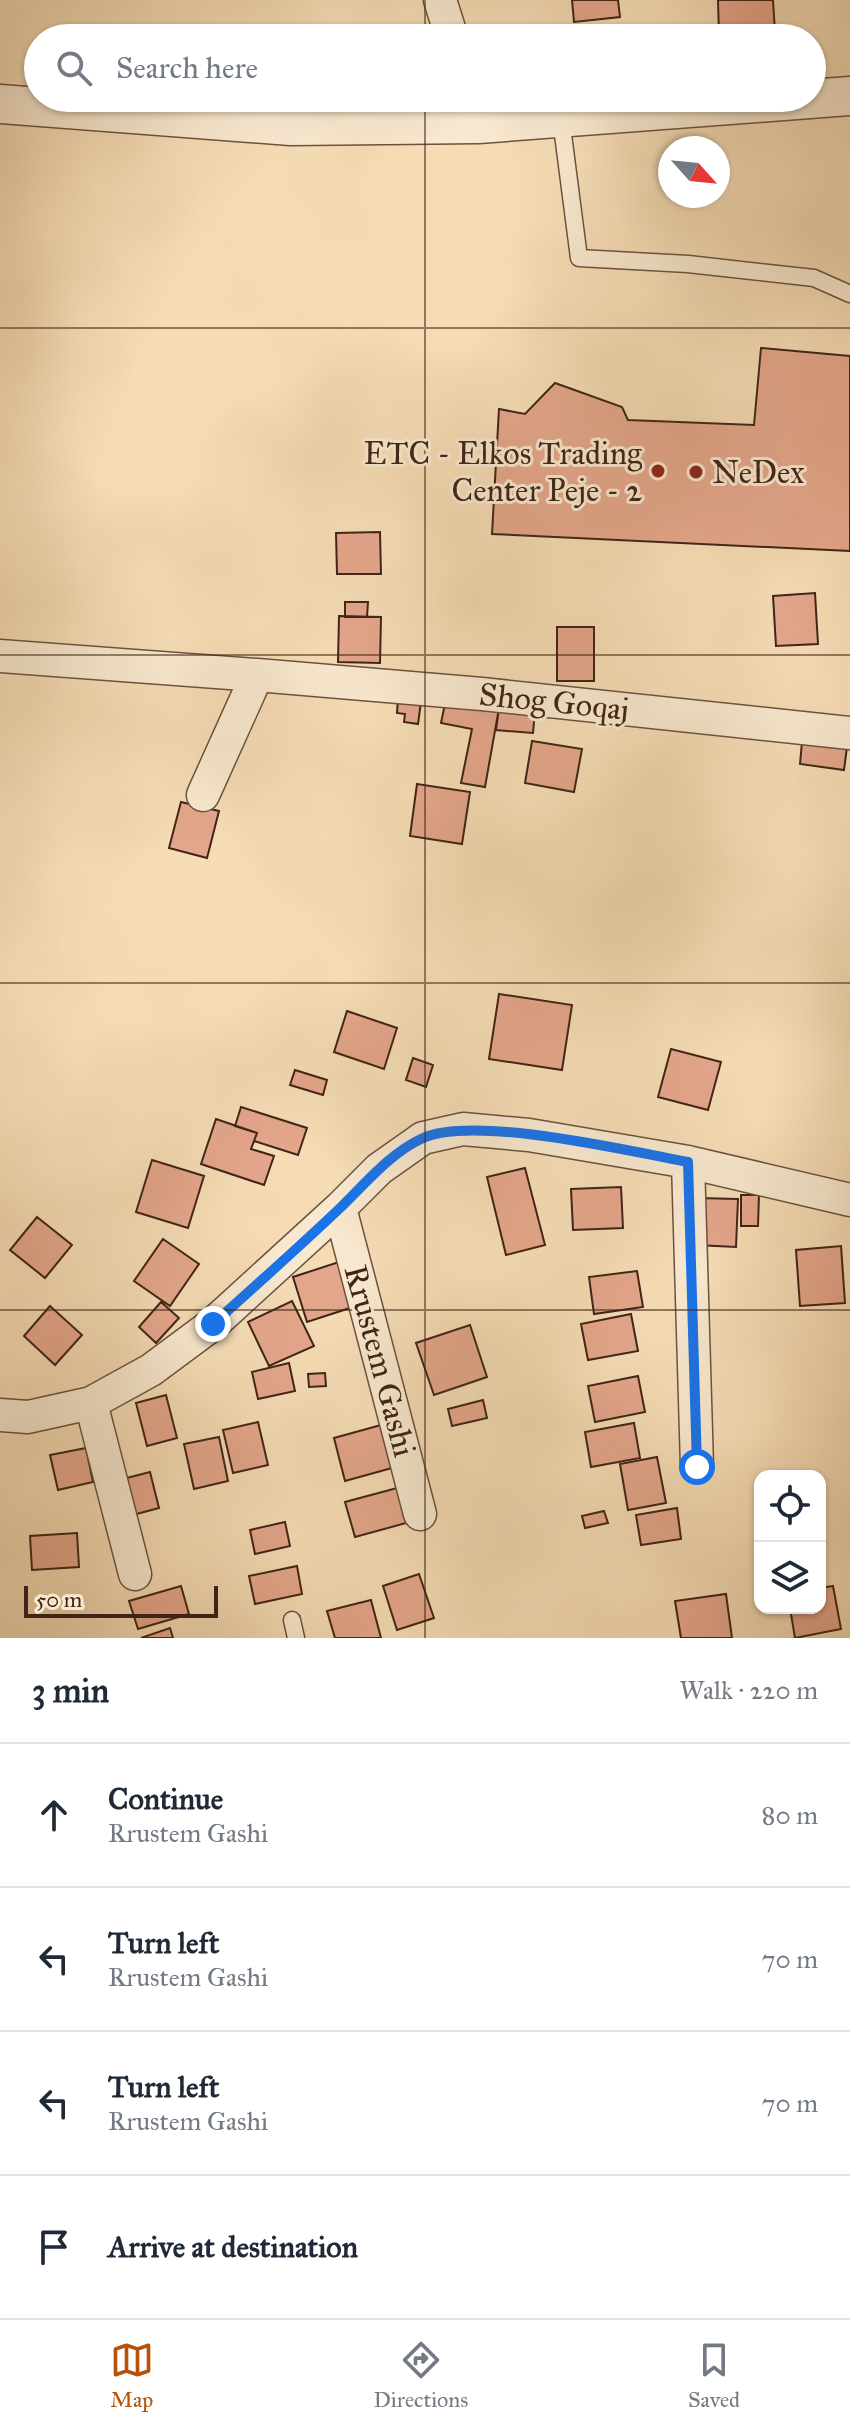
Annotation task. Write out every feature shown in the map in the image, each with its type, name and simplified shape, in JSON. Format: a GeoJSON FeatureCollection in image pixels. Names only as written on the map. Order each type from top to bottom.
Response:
{"type":"FeatureCollection","features":[{"type":"Feature","properties":{"kind":"street"},"geometry":{"type":"LineString","coordinates":[[440,0],[448,24]]}},
{"type":"Feature","properties":{"kind":"street"},"geometry":{"type":"LineString","coordinates":[[826,98],[850,96]]}},
{"type":"Feature","properties":{"kind":"street"},"geometry":{"type":"LineString","coordinates":[[0,104],[24,106]]}},
{"type":"Feature","properties":{"kind":"street"},"geometry":{"type":"LineString","coordinates":[[106,112],[291,126],[462,112]]}},
{"type":"Feature","properties":{"kind":"street"},"geometry":{"type":"LineString","coordinates":[[485,112],[561,119],[649,112]]}},
{"type":"Feature","properties":{"kind":"street","name":"Shog Goqaj"},"geometry":{"type":"LineString","coordinates":[[0,656],[482,694],[850,733]]}},
{"type":"Feature","properties":{"kind":"street"},"geometry":{"type":"LineString","coordinates":[[203,795],[257,675]]}},
{"type":"Feature","properties":{"kind":"street","name":"Rrustem Gashi"},"geometry":{"type":"LineString","coordinates":[[0,1415],[28,1417],[91,1403],[151,1370],[213,1324],[379,1169],[423,1138],[463,1129],[529,1135],[688,1162],[850,1200]]}},
{"type":"Feature","properties":{"kind":"street"},"geometry":{"type":"LineString","coordinates":[[688,1162],[697,1467]]}},
{"type":"Feature","properties":{"kind":"street","name":"Rrustem Gashi"},"geometry":{"type":"LineString","coordinates":[[340,1208],[420,1514]]}},
{"type":"Feature","properties":{"kind":"street"},"geometry":{"type":"LineString","coordinates":[[91,1403],[135,1574]]}},
{"type":"Feature","properties":{"kind":"lane"},"geometry":{"type":"LineString","coordinates":[[561,119],[579,258],[688,264],[814,278],[850,294]]}},
{"type":"Feature","properties":{"kind":"lane"},"geometry":{"type":"LineString","coordinates":[[292,1620],[296,1638]]}},
{"type":"Feature","properties":{"kind":"building"},"geometry":{"type":"Polygon","coordinates":[[[572,0],[618,0],[620,17],[574,22],[572,0]]]}},
{"type":"Feature","properties":{"kind":"building"},"geometry":{"type":"Polygon","coordinates":[[[718,0],[773,0],[774,24],[719,24],[718,0]]]}},
{"type":"Feature","properties":{"kind":"building"},"geometry":{"type":"Polygon","coordinates":[[[761,348],[850,356],[850,551],[492,534],[499,409],[525,414],[555,383],[622,407],[628,420],[754,425],[761,348]]]}},
{"type":"Feature","properties":{"kind":"building"},"geometry":{"type":"Polygon","coordinates":[[[380,532],[381,574],[337,574],[336,533],[380,532]]]}},
{"type":"Feature","properties":{"kind":"building"},"geometry":{"type":"Polygon","coordinates":[[[815,593],[818,644],[776,646],[773,596],[815,593]]]}},
{"type":"Feature","properties":{"kind":"building"},"geometry":{"type":"Polygon","coordinates":[[[345,602],[368,602],[367,617],[345,617],[345,602]]]}},
{"type":"Feature","properties":{"kind":"building"},"geometry":{"type":"Polygon","coordinates":[[[339,616],[381,617],[380,663],[338,662],[339,616]]]}},
{"type":"Feature","properties":{"kind":"building"},"geometry":{"type":"Polygon","coordinates":[[[557,627],[594,627],[594,681],[557,681],[557,627]]]}},
{"type":"Feature","properties":{"kind":"building"},"geometry":{"type":"Polygon","coordinates":[[[398,699],[421,702],[418,724],[404,722],[405,714],[397,713],[398,699]]]}},
{"type":"Feature","properties":{"kind":"building"},"geometry":{"type":"Polygon","coordinates":[[[446,699],[499,708],[485,787],[461,783],[472,729],[441,723],[446,699]]]}},
{"type":"Feature","properties":{"kind":"building"},"geometry":{"type":"Polygon","coordinates":[[[499,708],[535,711],[533,733],[496,730],[499,708]]]}},
{"type":"Feature","properties":{"kind":"building"},"geometry":{"type":"Polygon","coordinates":[[[532,741],[582,749],[574,792],[525,783],[532,741]]]}},
{"type":"Feature","properties":{"kind":"building"},"geometry":{"type":"Polygon","coordinates":[[[802,742],[847,747],[844,770],[800,764],[802,742]]]}},
{"type":"Feature","properties":{"kind":"building"},"geometry":{"type":"Polygon","coordinates":[[[417,784],[470,792],[462,844],[410,836],[417,784]]]}},
{"type":"Feature","properties":{"kind":"building"},"geometry":{"type":"Polygon","coordinates":[[[181,802],[219,811],[207,858],[169,848],[181,802]]]}},
{"type":"Feature","properties":{"kind":"building"},"geometry":{"type":"Polygon","coordinates":[[[499,994],[572,1005],[562,1070],[489,1059],[499,994]]]}},
{"type":"Feature","properties":{"kind":"building"},"geometry":{"type":"Polygon","coordinates":[[[347,1011],[397,1028],[384,1069],[334,1052],[347,1011]]]}},
{"type":"Feature","properties":{"kind":"building"},"geometry":{"type":"Polygon","coordinates":[[[671,1049],[721,1062],[708,1110],[658,1097],[671,1049]]]}},
{"type":"Feature","properties":{"kind":"building"},"geometry":{"type":"Polygon","coordinates":[[[413,1058],[433,1065],[426,1087],[406,1080],[413,1058]]]}},
{"type":"Feature","properties":{"kind":"building"},"geometry":{"type":"Polygon","coordinates":[[[295,1070],[327,1080],[323,1095],[290,1085],[295,1070]]]}},
{"type":"Feature","properties":{"kind":"building"},"geometry":{"type":"Polygon","coordinates":[[[241,1107],[307,1128],[298,1155],[254,1141],[257,1133],[235,1126],[241,1107]]]}},
{"type":"Feature","properties":{"kind":"building"},"geometry":{"type":"Polygon","coordinates":[[[216,1119],[257,1133],[251,1149],[274,1156],[264,1185],[201,1164],[216,1119]]]}},
{"type":"Feature","properties":{"kind":"building"},"geometry":{"type":"Polygon","coordinates":[[[152,1160],[204,1176],[188,1228],[136,1212],[152,1160]]]}},
{"type":"Feature","properties":{"kind":"building"},"geometry":{"type":"Polygon","coordinates":[[[525,1168],[545,1245],[506,1255],[487,1177],[525,1168]]]}},
{"type":"Feature","properties":{"kind":"building"},"geometry":{"type":"Polygon","coordinates":[[[621,1187],[623,1228],[573,1230],[571,1189],[621,1187]]]}},
{"type":"Feature","properties":{"kind":"building"},"geometry":{"type":"Polygon","coordinates":[[[741,1195],[759,1195],[758,1226],[741,1226],[741,1195]]]}},
{"type":"Feature","properties":{"kind":"building"},"geometry":{"type":"Polygon","coordinates":[[[698,1198],[738,1199],[736,1247],[696,1245],[698,1198]]]}},
{"type":"Feature","properties":{"kind":"building"},"geometry":{"type":"Polygon","coordinates":[[[37,1217],[72,1245],[45,1278],[10,1250],[37,1217]]]}},
{"type":"Feature","properties":{"kind":"building"},"geometry":{"type":"Polygon","coordinates":[[[163,1239],[199,1264],[170,1306],[134,1281],[163,1239]]]}},
{"type":"Feature","properties":{"kind":"building"},"geometry":{"type":"Polygon","coordinates":[[[841,1246],[845,1303],[800,1306],[796,1250],[841,1246]]]}},
{"type":"Feature","properties":{"kind":"building"},"geometry":{"type":"Polygon","coordinates":[[[342,1261],[356,1306],[307,1322],[293,1277],[342,1261]]]}},
{"type":"Feature","properties":{"kind":"building"},"geometry":{"type":"Polygon","coordinates":[[[637,1271],[643,1307],[594,1314],[589,1277],[637,1271]]]}},
{"type":"Feature","properties":{"kind":"building"},"geometry":{"type":"Polygon","coordinates":[[[292,1301],[314,1346],[269,1366],[248,1322],[292,1301]]]}},
{"type":"Feature","properties":{"kind":"building"},"geometry":{"type":"Polygon","coordinates":[[[161,1302],[179,1318],[156,1343],[139,1327],[161,1302]]]}},
{"type":"Feature","properties":{"kind":"building"},"geometry":{"type":"Polygon","coordinates":[[[50,1306],[82,1335],[55,1365],[24,1336],[50,1306]]]}},
{"type":"Feature","properties":{"kind":"building"},"geometry":{"type":"Polygon","coordinates":[[[631,1314],[638,1351],[588,1360],[581,1324],[631,1314]]]}},
{"type":"Feature","properties":{"kind":"building"},"geometry":{"type":"Polygon","coordinates":[[[470,1325],[487,1377],[434,1395],[416,1343],[470,1325]]]}},
{"type":"Feature","properties":{"kind":"building"},"geometry":{"type":"Polygon","coordinates":[[[289,1363],[295,1391],[258,1399],[252,1372],[289,1363]]]}},
{"type":"Feature","properties":{"kind":"building"},"geometry":{"type":"Polygon","coordinates":[[[325,1373],[326,1386],[309,1387],[308,1374],[325,1373]]]}},
{"type":"Feature","properties":{"kind":"building"},"geometry":{"type":"Polygon","coordinates":[[[638,1376],[645,1412],[595,1422],[588,1386],[638,1376]]]}},
{"type":"Feature","properties":{"kind":"building"},"geometry":{"type":"Polygon","coordinates":[[[166,1395],[177,1438],[147,1446],[136,1403],[166,1395]]]}},
{"type":"Feature","properties":{"kind":"building"},"geometry":{"type":"Polygon","coordinates":[[[483,1400],[487,1418],[452,1426],[448,1409],[483,1400]]]}},
{"type":"Feature","properties":{"kind":"building"},"geometry":{"type":"Polygon","coordinates":[[[258,1422],[268,1465],[233,1473],[223,1430],[258,1422]]]}},
{"type":"Feature","properties":{"kind":"building"},"geometry":{"type":"Polygon","coordinates":[[[634,1423],[640,1458],[591,1467],[585,1432],[634,1423]]]}},
{"type":"Feature","properties":{"kind":"building"},"geometry":{"type":"Polygon","coordinates":[[[381,1425],[392,1468],[345,1481],[334,1438],[381,1425]]]}},
{"type":"Feature","properties":{"kind":"building"},"geometry":{"type":"Polygon","coordinates":[[[219,1437],[228,1481],[194,1489],[184,1444],[219,1437]]]}},
{"type":"Feature","properties":{"kind":"building"},"geometry":{"type":"Polygon","coordinates":[[[86,1448],[93,1482],[58,1490],[50,1455],[86,1448]]]}},
{"type":"Feature","properties":{"kind":"building"},"geometry":{"type":"Polygon","coordinates":[[[657,1457],[666,1503],[628,1510],[620,1464],[657,1457]]]}},
{"type":"Feature","properties":{"kind":"building"},"geometry":{"type":"Polygon","coordinates":[[[150,1472],[159,1508],[129,1516],[119,1480],[150,1472]]]}},
{"type":"Feature","properties":{"kind":"building"},"geometry":{"type":"Polygon","coordinates":[[[397,1488],[406,1523],[355,1537],[345,1502],[397,1488]]]}},
{"type":"Feature","properties":{"kind":"building"},"geometry":{"type":"Polygon","coordinates":[[[677,1508],[681,1539],[641,1545],[636,1515],[677,1508]]]}},
{"type":"Feature","properties":{"kind":"building"},"geometry":{"type":"Polygon","coordinates":[[[604,1511],[608,1523],[585,1528],[582,1516],[604,1511]]]}},
{"type":"Feature","properties":{"kind":"building"},"geometry":{"type":"Polygon","coordinates":[[[285,1522],[290,1546],[255,1554],[250,1530],[285,1522]]]}},
{"type":"Feature","properties":{"kind":"building"},"geometry":{"type":"Polygon","coordinates":[[[77,1533],[79,1567],[32,1570],[30,1536],[77,1533]]]}},
{"type":"Feature","properties":{"kind":"building"},"geometry":{"type":"Polygon","coordinates":[[[297,1566],[302,1594],[255,1604],[249,1576],[297,1566]]]}},
{"type":"Feature","properties":{"kind":"building"},"geometry":{"type":"Polygon","coordinates":[[[419,1574],[434,1618],[397,1630],[383,1586],[419,1574]]]}},
{"type":"Feature","properties":{"kind":"building"},"geometry":{"type":"Polygon","coordinates":[[[181,1586],[189,1614],[138,1629],[129,1601],[181,1586]]]}},
{"type":"Feature","properties":{"kind":"building"},"geometry":{"type":"Polygon","coordinates":[[[833,1586],[841,1629],[795,1638],[791,1614],[826,1614],[826,1587],[833,1586]]]}},
{"type":"Feature","properties":{"kind":"building"},"geometry":{"type":"Polygon","coordinates":[[[726,1594],[732,1638],[681,1638],[675,1601],[726,1594]]]}},
{"type":"Feature","properties":{"kind":"building"},"geometry":{"type":"Polygon","coordinates":[[[371,1600],[381,1638],[335,1638],[327,1611],[371,1600]]]}},
{"type":"Feature","properties":{"kind":"building"},"geometry":{"type":"Polygon","coordinates":[[[170,1628],[173,1638],[141,1638],[170,1628]]]}},
{"type":"Feature","properties":{"kind":"place","name":"ETC - Elkos Trading Center Peje - 2"},"geometry":{"type":"Point","coordinates":[658,471]}},
{"type":"Feature","properties":{"kind":"place","name":"NeDex"},"geometry":{"type":"Point","coordinates":[696,472]}},
{"type":"Feature","properties":{"kind":"route"},"geometry":{"type":"LineString","coordinates":[[213,1324],[379,1169],[423,1138],[463,1129],[529,1135],[688,1162],[697,1467]]}}]}
